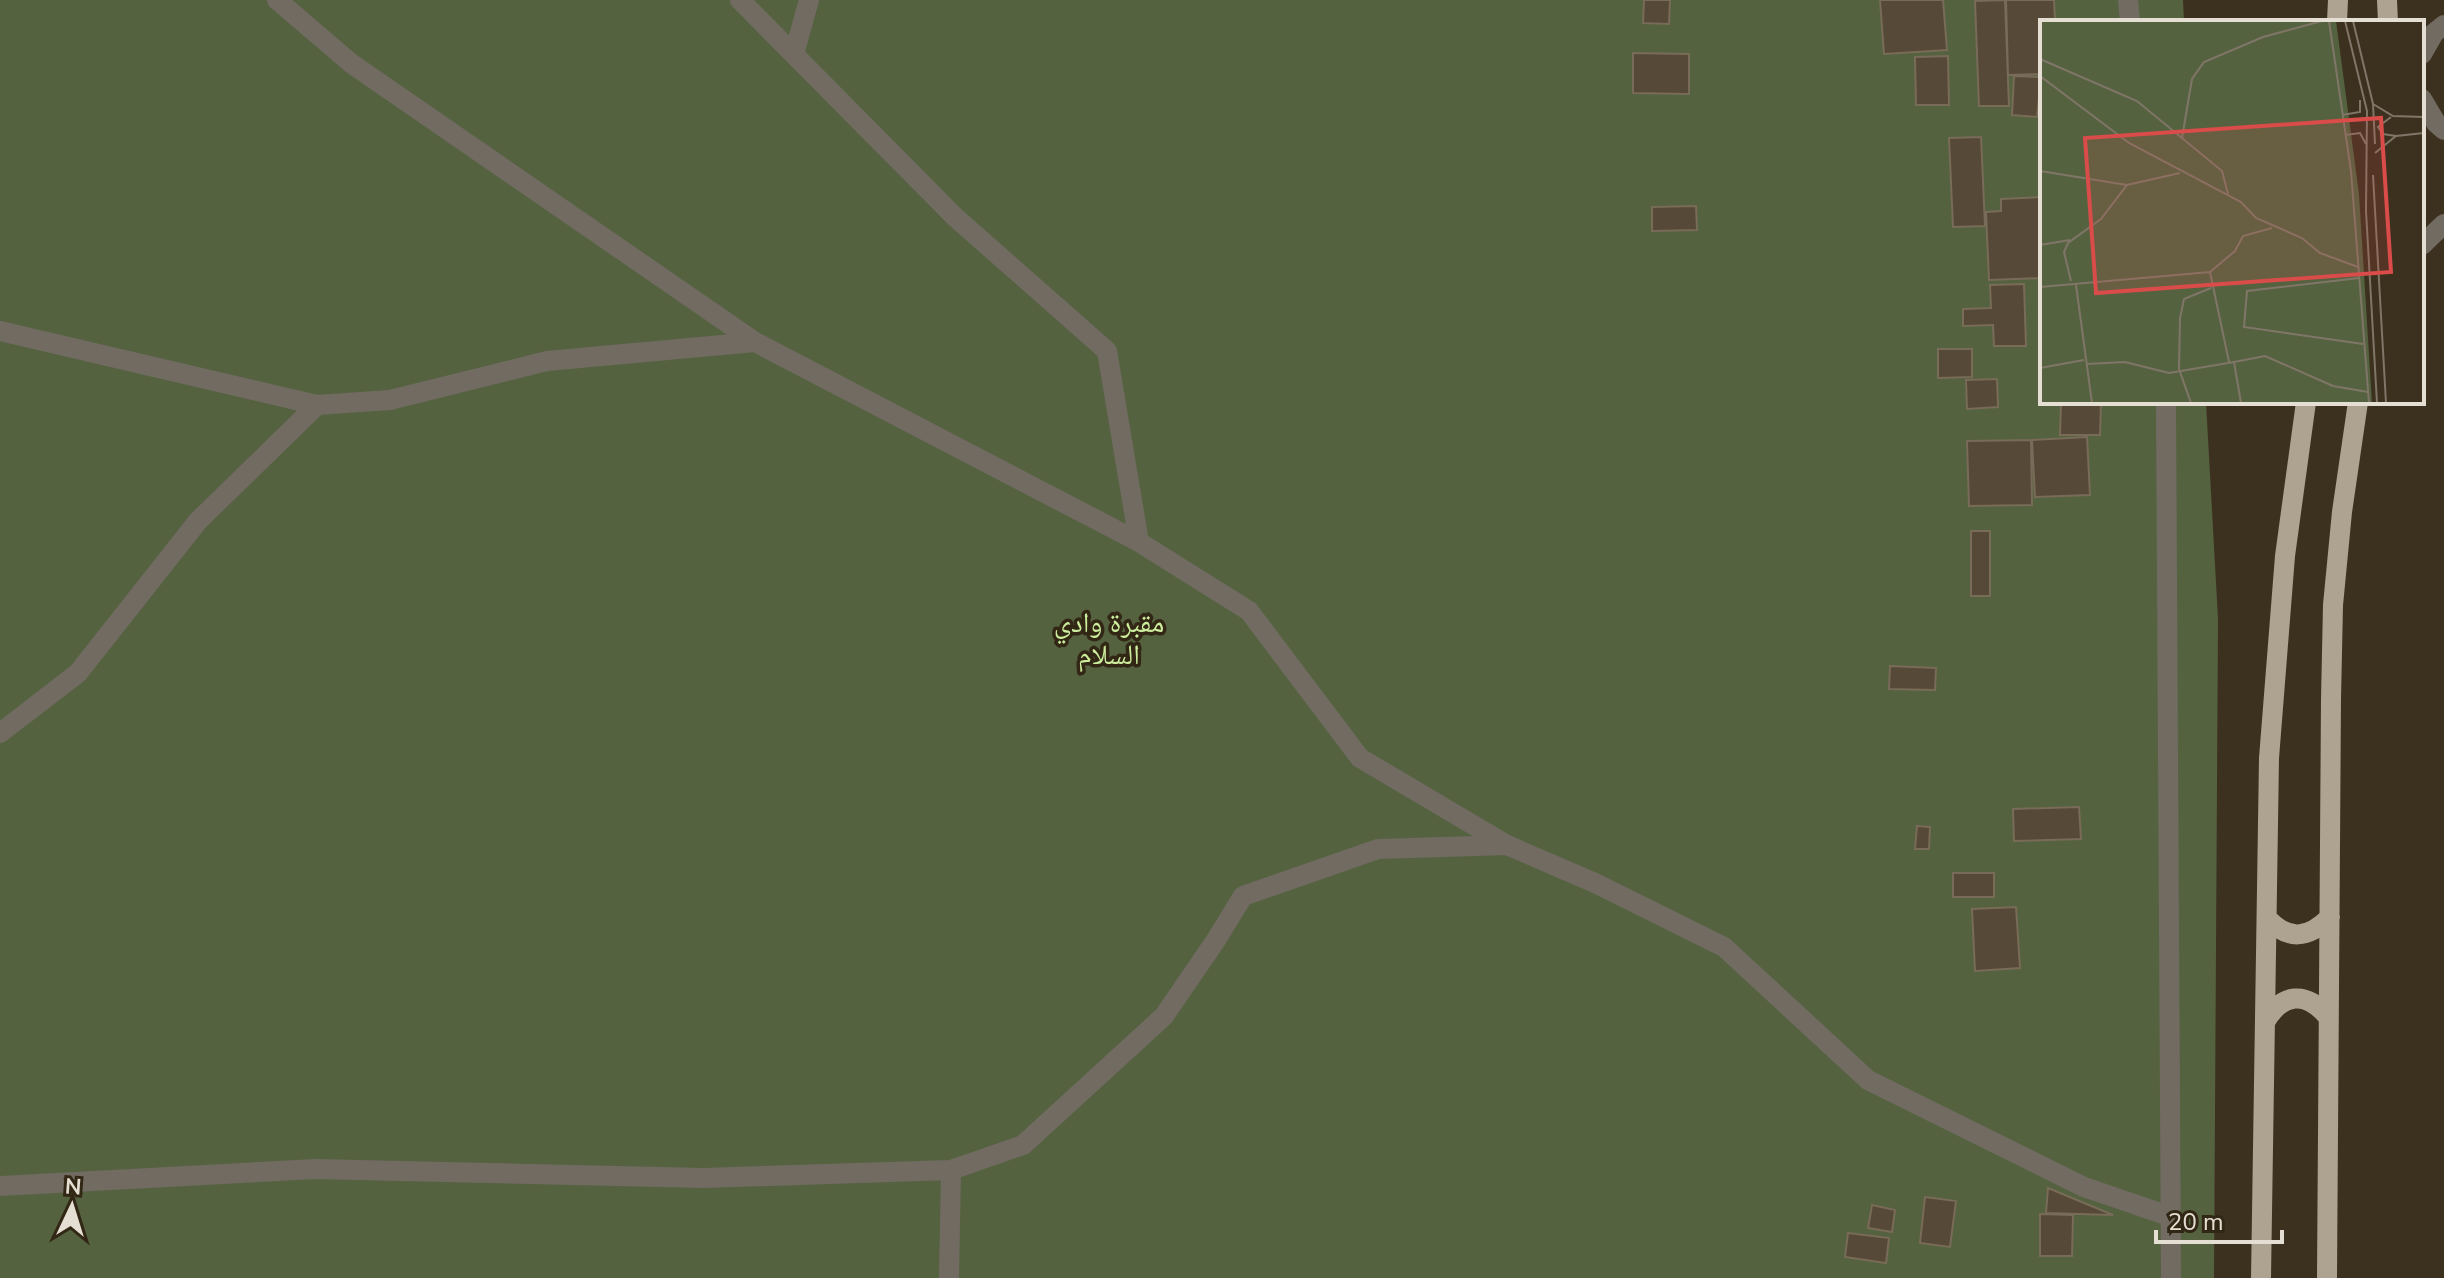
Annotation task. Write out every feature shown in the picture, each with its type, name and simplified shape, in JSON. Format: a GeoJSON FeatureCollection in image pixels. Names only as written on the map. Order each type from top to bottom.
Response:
{"type":"FeatureCollection","features":[{"type":"Feature","properties":{"kind":"main road"},"geometry":{"type":"LineString","coordinates":[[2337,20],[2338,0]]}},
{"type":"Feature","properties":{"kind":"main road"},"geometry":{"type":"LineString","coordinates":[[2387,0],[2388,20]]}},
{"type":"Feature","properties":{"kind":"main road"},"geometry":{"type":"LineString","coordinates":[[2261,1278],[2269,758],[2285,556],[2306,404]]}},
{"type":"Feature","properties":{"kind":"main road"},"geometry":{"type":"LineString","coordinates":[[2327,1278],[2333,605],[2342,512],[2358,404]]}},
{"type":"Feature","properties":{"kind":"main road"},"geometry":{"type":"LineString","coordinates":[[2267,918],[2277,929],[2291,934],[2306,934],[2319,928],[2330,917]]}},
{"type":"Feature","properties":{"kind":"main road"},"geometry":{"type":"LineString","coordinates":[[2265,1022],[2273,1008],[2287,1000],[2302,998],[2318,1004],[2328,1017]]}},
{"type":"Feature","properties":{"kind":"street"},"geometry":{"type":"LineString","coordinates":[[277,0],[352,64],[755,342],[1139,542],[1249,611],[1360,758],[1507,845],[1595,883],[1724,947],[1868,1080],[2084,1187],[2172,1217]]}},
{"type":"Feature","properties":{"kind":"street"},"geometry":{"type":"LineString","coordinates":[[740,0],[955,217],[1107,351],[1139,542]]}},
{"type":"Feature","properties":{"kind":"street"},"geometry":{"type":"LineString","coordinates":[[794,54],[809,0]]}},
{"type":"Feature","properties":{"kind":"street"},"geometry":{"type":"LineString","coordinates":[[2128,0],[2130,20]]}},
{"type":"Feature","properties":{"kind":"street"},"geometry":{"type":"LineString","coordinates":[[2424,50],[2434,33],[2444,25]]}},
{"type":"Feature","properties":{"kind":"street"},"geometry":{"type":"LineString","coordinates":[[2424,102],[2444,130]]}},
{"type":"Feature","properties":{"kind":"street"},"geometry":{"type":"LineString","coordinates":[[2424,243],[2444,224]]}},
{"type":"Feature","properties":{"kind":"street"},"geometry":{"type":"LineString","coordinates":[[0,331],[317,405],[390,400],[547,361],[755,342]]}},
{"type":"Feature","properties":{"kind":"street"},"geometry":{"type":"LineString","coordinates":[[2166,404],[2171,1278]]}},
{"type":"Feature","properties":{"kind":"street"},"geometry":{"type":"LineString","coordinates":[[0,733],[78,673],[198,521],[317,405]]}},
{"type":"Feature","properties":{"kind":"street"},"geometry":{"type":"LineString","coordinates":[[0,1186],[315,1169],[704,1178],[951,1170],[1023,1145],[1164,1016],[1243,896],[1378,849],[1507,845]]}},
{"type":"Feature","properties":{"kind":"street"},"geometry":{"type":"LineString","coordinates":[[949,1278],[951,1170]]}},
{"type":"Feature","properties":{"kind":"green space","name":"مقبرة وادي السلام"},"geometry":{"type":"Polygon","coordinates":[[[0,0],[2183,0],[2184,20],[2040,20],[2040,404],[2206,404],[2218,619],[2214,1278],[0,1278],[0,0]]]}},
{"type":"Feature","properties":{"kind":"building"},"geometry":{"type":"Polygon","coordinates":[[[1644,0],[1670,0],[1669,24],[1643,23],[1644,0]]]}},
{"type":"Feature","properties":{"kind":"building"},"geometry":{"type":"Polygon","coordinates":[[[1880,0],[1943,0],[1947,50],[1884,54],[1880,0]]]}},
{"type":"Feature","properties":{"kind":"building"},"geometry":{"type":"Polygon","coordinates":[[[2005,0],[2009,106],[1979,106],[1975,1],[2005,0]]]}},
{"type":"Feature","properties":{"kind":"building"},"geometry":{"type":"Polygon","coordinates":[[[2006,0],[2054,0],[2055,20],[2040,20],[2040,74],[2008,75],[2006,0]]]}},
{"type":"Feature","properties":{"kind":"building"},"geometry":{"type":"Polygon","coordinates":[[[1633,53],[1689,54],[1689,94],[1633,93],[1633,53]]]}},
{"type":"Feature","properties":{"kind":"building"},"geometry":{"type":"Polygon","coordinates":[[[1948,56],[1949,105],[1916,105],[1915,57],[1948,56]]]}},
{"type":"Feature","properties":{"kind":"building"},"geometry":{"type":"Polygon","coordinates":[[[2014,76],[2040,77],[2037,117],[2012,115],[2014,76]]]}},
{"type":"Feature","properties":{"kind":"building"},"geometry":{"type":"Polygon","coordinates":[[[1981,137],[1985,226],[1953,227],[1949,138],[1981,137]]]}},
{"type":"Feature","properties":{"kind":"building"},"geometry":{"type":"Polygon","coordinates":[[[2040,197],[2040,278],[1989,280],[1986,212],[2001,211],[2001,199],[2040,197]]]}},
{"type":"Feature","properties":{"kind":"building"},"geometry":{"type":"Polygon","coordinates":[[[1696,206],[1697,230],[1652,231],[1652,207],[1696,206]]]}},
{"type":"Feature","properties":{"kind":"building"},"geometry":{"type":"Polygon","coordinates":[[[2024,284],[2026,346],[1994,346],[1993,325],[1963,326],[1963,309],[1991,308],[1990,285],[2024,284]]]}},
{"type":"Feature","properties":{"kind":"building"},"geometry":{"type":"Polygon","coordinates":[[[1938,349],[1972,349],[1972,377],[1938,378],[1938,349]]]}},
{"type":"Feature","properties":{"kind":"building"},"geometry":{"type":"Polygon","coordinates":[[[1997,379],[1998,407],[1967,409],[1966,380],[1997,379]]]}},
{"type":"Feature","properties":{"kind":"building"},"geometry":{"type":"Polygon","coordinates":[[[2061,404],[2101,404],[2100,435],[2060,435],[2061,404]]]}},
{"type":"Feature","properties":{"kind":"building"},"geometry":{"type":"Polygon","coordinates":[[[2087,437],[2090,495],[2035,497],[2032,440],[2087,437]]]}},
{"type":"Feature","properties":{"kind":"building"},"geometry":{"type":"Polygon","coordinates":[[[2031,440],[2032,505],[1969,506],[1967,441],[2031,440]]]}},
{"type":"Feature","properties":{"kind":"building"},"geometry":{"type":"Polygon","coordinates":[[[1971,531],[1990,531],[1990,596],[1971,596],[1971,531]]]}},
{"type":"Feature","properties":{"kind":"building"},"geometry":{"type":"Polygon","coordinates":[[[1890,666],[1936,668],[1935,690],[1889,689],[1890,666]]]}},
{"type":"Feature","properties":{"kind":"building"},"geometry":{"type":"Polygon","coordinates":[[[2079,807],[2081,839],[2014,841],[2013,809],[2079,807]]]}},
{"type":"Feature","properties":{"kind":"building"},"geometry":{"type":"Polygon","coordinates":[[[1917,826],[1930,827],[1929,849],[1915,849],[1917,826]]]}},
{"type":"Feature","properties":{"kind":"building"},"geometry":{"type":"Polygon","coordinates":[[[1953,873],[1994,873],[1994,897],[1953,897],[1953,873]]]}},
{"type":"Feature","properties":{"kind":"building"},"geometry":{"type":"Polygon","coordinates":[[[2016,907],[2020,968],[1975,971],[1972,909],[2016,907]]]}},
{"type":"Feature","properties":{"kind":"building"},"geometry":{"type":"Polygon","coordinates":[[[2048,1188],[2113,1215],[2046,1213],[2048,1188]]]}},
{"type":"Feature","properties":{"kind":"building"},"geometry":{"type":"Polygon","coordinates":[[[1925,1197],[1956,1201],[1950,1247],[1920,1243],[1925,1197]]]}},
{"type":"Feature","properties":{"kind":"building"},"geometry":{"type":"Polygon","coordinates":[[[1872,1205],[1895,1210],[1892,1232],[1868,1228],[1872,1205]]]}},
{"type":"Feature","properties":{"kind":"building"},"geometry":{"type":"Polygon","coordinates":[[[2040,1214],[2073,1215],[2072,1256],[2040,1256],[2040,1214]]]}},
{"type":"Feature","properties":{"kind":"building"},"geometry":{"type":"Polygon","coordinates":[[[1848,1233],[1889,1238],[1886,1263],[1845,1257],[1848,1233]]]}}]}
